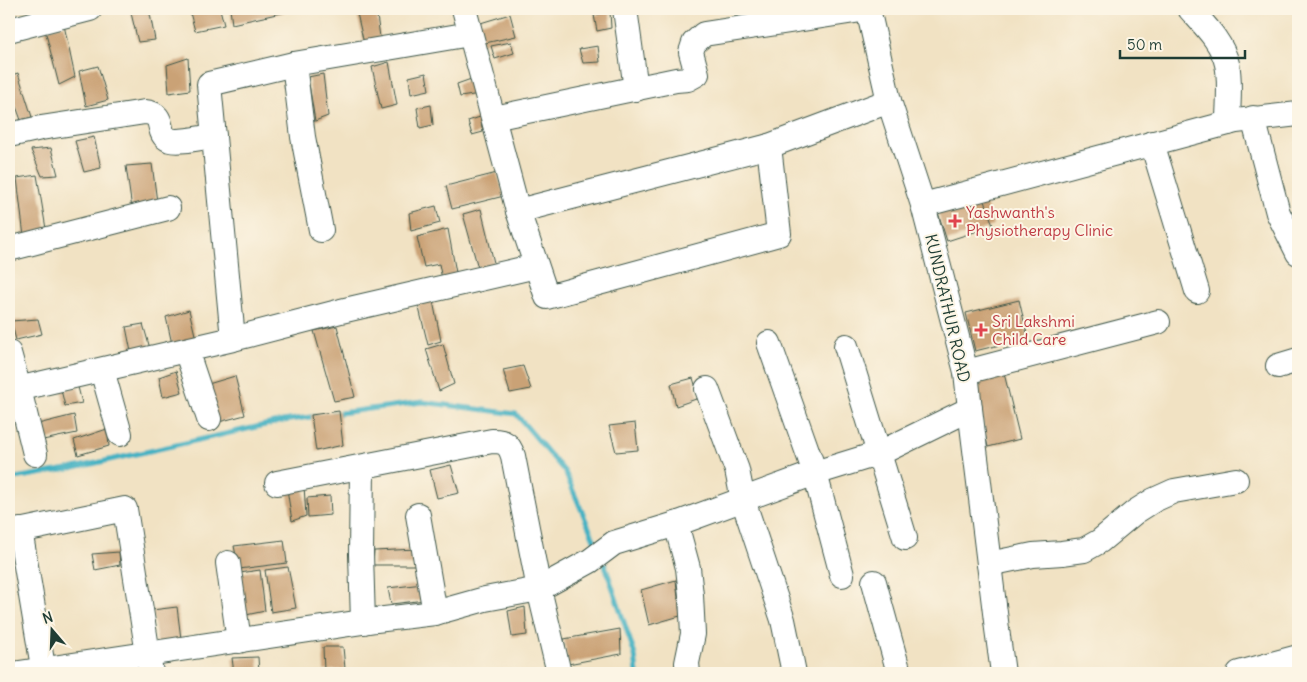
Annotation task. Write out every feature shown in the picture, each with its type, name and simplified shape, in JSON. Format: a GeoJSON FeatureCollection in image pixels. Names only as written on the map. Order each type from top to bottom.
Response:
{"type":"FeatureCollection","features":[{"type":"Feature","properties":{"kind":"street"},"geometry":{"type":"LineString","coordinates":[[19,22],[90,9]]}},
{"type":"Feature","properties":{"kind":"street"},"geometry":{"type":"LineString","coordinates":[[464,9],[518,211],[547,297],[779,234],[769,146]]}},
{"type":"Feature","properties":{"kind":"street"},"geometry":{"type":"LineString","coordinates":[[625,9],[636,88]]}},
{"type":"Feature","properties":{"kind":"street"},"geometry":{"type":"LineString","coordinates":[[494,118],[688,79],[697,74],[692,52],[694,43],[704,34],[868,9]]}},
{"type":"Feature","properties":{"kind":"street","name":"KUNDRATHUR ROAD"},"geometry":{"type":"LineString","coordinates":[[868,9],[889,101],[923,204],[966,372],[1003,673]]}},
{"type":"Feature","properties":{"kind":"street"},"geometry":{"type":"LineString","coordinates":[[1190,9],[1211,32],[1221,48],[1227,63],[1229,84],[1239,121],[1278,213],[1298,253]]}},
{"type":"Feature","properties":{"kind":"street"},"geometry":{"type":"LineString","coordinates":[[233,339],[209,84],[294,64],[470,34]]}},
{"type":"Feature","properties":{"kind":"street"},"geometry":{"type":"LineString","coordinates":[[294,64],[303,137],[321,230]]}},
{"type":"Feature","properties":{"kind":"street"},"geometry":{"type":"LineString","coordinates":[[518,211],[769,146],[889,101]]}},
{"type":"Feature","properties":{"kind":"street"},"geometry":{"type":"LineString","coordinates":[[9,135],[146,112],[158,117],[163,135],[167,139],[174,141],[214,136]]}},
{"type":"Feature","properties":{"kind":"street"},"geometry":{"type":"LineString","coordinates":[[923,204],[1239,121],[1298,114]]}},
{"type":"Feature","properties":{"kind":"street"},"geometry":{"type":"LineString","coordinates":[[1152,143],[1197,291]]}},
{"type":"Feature","properties":{"kind":"street"},"geometry":{"type":"LineString","coordinates":[[9,249],[168,208]]}},
{"type":"Feature","properties":{"kind":"street"},"geometry":{"type":"LineString","coordinates":[[14,390],[536,266]]}},
{"type":"Feature","properties":{"kind":"street"},"geometry":{"type":"LineString","coordinates":[[966,372],[1158,322]]}},
{"type":"Feature","properties":{"kind":"street"},"geometry":{"type":"LineString","coordinates":[[769,343],[815,473],[842,575]]}},
{"type":"Feature","properties":{"kind":"street"},"geometry":{"type":"LineString","coordinates":[[846,346],[905,538]]}},
{"type":"Feature","properties":{"kind":"street"},"geometry":{"type":"LineString","coordinates":[[186,350],[209,419]]}},
{"type":"Feature","properties":{"kind":"street"},"geometry":{"type":"LineString","coordinates":[[9,353],[14,390],[35,454]]}},
{"type":"Feature","properties":{"kind":"street"},"geometry":{"type":"LineString","coordinates":[[102,370],[120,434]]}},
{"type":"Feature","properties":{"kind":"street"},"geometry":{"type":"LineString","coordinates":[[707,389],[737,470],[743,500],[783,620],[794,673]]}},
{"type":"Feature","properties":{"kind":"street"},"geometry":{"type":"LineString","coordinates":[[19,673],[150,664],[239,641],[435,613],[485,599],[539,589],[590,561],[614,543],[676,524],[815,473],[880,453],[970,409]]}},
{"type":"Feature","properties":{"kind":"street"},"geometry":{"type":"LineString","coordinates":[[277,483],[492,441],[502,441],[510,448],[513,456],[539,589],[559,673]]}},
{"type":"Feature","properties":{"kind":"street"},"geometry":{"type":"LineString","coordinates":[[362,466],[361,554],[363,622]]}},
{"type":"Feature","properties":{"kind":"street"},"geometry":{"type":"LineString","coordinates":[[989,564],[1033,555],[1084,550],[1100,541],[1135,512],[1154,500],[1174,491],[1236,480]]}},
{"type":"Feature","properties":{"kind":"street"},"geometry":{"type":"LineString","coordinates":[[44,672],[14,531],[125,510],[150,664]]}},
{"type":"Feature","properties":{"kind":"street"},"geometry":{"type":"LineString","coordinates":[[418,515],[435,613]]}},
{"type":"Feature","properties":{"kind":"street"},"geometry":{"type":"LineString","coordinates":[[676,524],[688,568],[691,596],[693,634],[687,663],[688,673]]}},
{"type":"Feature","properties":{"kind":"street"},"geometry":{"type":"LineString","coordinates":[[228,563],[239,641]]}},
{"type":"Feature","properties":{"kind":"street"},"geometry":{"type":"LineString","coordinates":[[874,582],[899,673]]}},
{"type":"Feature","properties":{"kind":"street"},"geometry":{"type":"LineString","coordinates":[[1239,673],[1298,657]]}},
{"type":"Feature","properties":{"kind":"building"},"geometry":{"type":"Polygon","coordinates":[[[130,9],[149,9],[155,40],[138,42],[130,9]]]}},
{"type":"Feature","properties":{"kind":"building"},"geometry":{"type":"Polygon","coordinates":[[[189,9],[220,9],[224,25],[195,31],[189,9]]]}},
{"type":"Feature","properties":{"kind":"building"},"geometry":{"type":"Polygon","coordinates":[[[230,9],[290,9],[290,11],[232,24],[230,9]]]}},
{"type":"Feature","properties":{"kind":"building"},"geometry":{"type":"Polygon","coordinates":[[[356,9],[376,9],[381,44],[365,48],[356,9]]]}},
{"type":"Feature","properties":{"kind":"building"},"geometry":{"type":"Polygon","coordinates":[[[610,12],[611,28],[597,31],[594,15],[610,12]]]}},
{"type":"Feature","properties":{"kind":"building"},"geometry":{"type":"Polygon","coordinates":[[[510,14],[516,36],[481,44],[474,25],[510,14]]]}},
{"type":"Feature","properties":{"kind":"building"},"geometry":{"type":"Polygon","coordinates":[[[64,25],[75,77],[59,85],[45,30],[64,25]]]}},
{"type":"Feature","properties":{"kind":"building"},"geometry":{"type":"Polygon","coordinates":[[[511,42],[514,53],[495,59],[491,46],[511,42]]]}},
{"type":"Feature","properties":{"kind":"building"},"geometry":{"type":"Polygon","coordinates":[[[598,46],[600,62],[583,63],[579,49],[598,46]]]}},
{"type":"Feature","properties":{"kind":"building"},"geometry":{"type":"Polygon","coordinates":[[[188,58],[190,90],[169,93],[167,65],[188,58]]]}},
{"type":"Feature","properties":{"kind":"building"},"geometry":{"type":"Polygon","coordinates":[[[389,62],[397,105],[381,109],[372,67],[389,62]]]}},
{"type":"Feature","properties":{"kind":"building"},"geometry":{"type":"Polygon","coordinates":[[[98,66],[108,100],[86,106],[79,71],[98,66]]]}},
{"type":"Feature","properties":{"kind":"building"},"geometry":{"type":"Polygon","coordinates":[[[18,73],[32,117],[21,120],[9,91],[9,76],[18,73]]]}},
{"type":"Feature","properties":{"kind":"building"},"geometry":{"type":"Polygon","coordinates":[[[426,73],[429,90],[411,94],[409,77],[426,73]]]}},
{"type":"Feature","properties":{"kind":"building"},"geometry":{"type":"Polygon","coordinates":[[[323,74],[328,116],[315,121],[308,77],[323,74]]]}},
{"type":"Feature","properties":{"kind":"building"},"geometry":{"type":"Polygon","coordinates":[[[474,78],[480,94],[460,97],[457,84],[474,78]]]}},
{"type":"Feature","properties":{"kind":"building"},"geometry":{"type":"Polygon","coordinates":[[[431,105],[433,125],[420,128],[417,108],[431,105]]]}},
{"type":"Feature","properties":{"kind":"building"},"geometry":{"type":"Polygon","coordinates":[[[480,117],[483,132],[472,135],[468,121],[480,117]]]}},
{"type":"Feature","properties":{"kind":"building"},"geometry":{"type":"Polygon","coordinates":[[[94,137],[101,168],[84,172],[75,141],[94,137]]]}},
{"type":"Feature","properties":{"kind":"building"},"geometry":{"type":"Polygon","coordinates":[[[51,148],[58,175],[42,176],[31,150],[51,148]]]}},
{"type":"Feature","properties":{"kind":"building"},"geometry":{"type":"Polygon","coordinates":[[[152,164],[157,202],[132,209],[126,166],[152,164]]]}},
{"type":"Feature","properties":{"kind":"building"},"geometry":{"type":"Polygon","coordinates":[[[497,173],[504,196],[452,209],[446,186],[497,173]]]}},
{"type":"Feature","properties":{"kind":"building"},"geometry":{"type":"Polygon","coordinates":[[[37,175],[47,235],[24,237],[17,178],[37,175]]]}},
{"type":"Feature","properties":{"kind":"building"},"geometry":{"type":"Polygon","coordinates":[[[982,191],[993,226],[947,241],[936,206],[982,191]]]}},
{"type":"Feature","properties":{"kind":"building"},"geometry":{"type":"Polygon","coordinates":[[[436,206],[440,223],[411,231],[409,213],[436,206]]]}},
{"type":"Feature","properties":{"kind":"building"},"geometry":{"type":"Polygon","coordinates":[[[481,209],[496,271],[480,275],[463,214],[481,209]]]}},
{"type":"Feature","properties":{"kind":"building"},"geometry":{"type":"Polygon","coordinates":[[[448,229],[457,278],[442,279],[439,264],[424,267],[417,237],[448,229]]]}},
{"type":"Feature","properties":{"kind":"building"},"geometry":{"type":"Polygon","coordinates":[[[1019,300],[1028,338],[975,351],[966,313],[1019,300]]]}},
{"type":"Feature","properties":{"kind":"building"},"geometry":{"type":"Polygon","coordinates":[[[433,301],[441,341],[428,345],[418,304],[433,301]]]}},
{"type":"Feature","properties":{"kind":"building"},"geometry":{"type":"Polygon","coordinates":[[[189,310],[196,339],[172,344],[166,317],[189,310]]]}},
{"type":"Feature","properties":{"kind":"building"},"geometry":{"type":"Polygon","coordinates":[[[38,319],[42,334],[16,340],[11,321],[38,319]]]}},
{"type":"Feature","properties":{"kind":"building"},"geometry":{"type":"Polygon","coordinates":[[[143,324],[151,352],[132,357],[126,327],[143,324]]]}},
{"type":"Feature","properties":{"kind":"building"},"geometry":{"type":"Polygon","coordinates":[[[337,326],[355,397],[334,401],[314,331],[337,326]]]}},
{"type":"Feature","properties":{"kind":"building"},"geometry":{"type":"Polygon","coordinates":[[[443,344],[454,384],[439,391],[426,349],[443,344]]]}},
{"type":"Feature","properties":{"kind":"building"},"geometry":{"type":"Polygon","coordinates":[[[523,366],[531,389],[510,393],[503,370],[523,366]]]}},
{"type":"Feature","properties":{"kind":"building"},"geometry":{"type":"Polygon","coordinates":[[[1003,369],[1020,439],[988,447],[972,376],[1003,369]]]}},
{"type":"Feature","properties":{"kind":"building"},"geometry":{"type":"Polygon","coordinates":[[[176,371],[182,392],[163,397],[159,377],[176,371]]]}},
{"type":"Feature","properties":{"kind":"building"},"geometry":{"type":"Polygon","coordinates":[[[235,376],[245,415],[215,423],[205,385],[235,376]]]}},
{"type":"Feature","properties":{"kind":"building"},"geometry":{"type":"Polygon","coordinates":[[[693,378],[699,398],[676,406],[671,384],[693,378]]]}},
{"type":"Feature","properties":{"kind":"building"},"geometry":{"type":"Polygon","coordinates":[[[78,387],[82,403],[65,406],[61,390],[78,387]]]}},
{"type":"Feature","properties":{"kind":"building"},"geometry":{"type":"Polygon","coordinates":[[[339,411],[343,445],[316,451],[311,415],[339,411]]]}},
{"type":"Feature","properties":{"kind":"building"},"geometry":{"type":"Polygon","coordinates":[[[74,415],[77,433],[43,440],[38,424],[74,415]]]}},
{"type":"Feature","properties":{"kind":"building"},"geometry":{"type":"Polygon","coordinates":[[[635,423],[638,450],[616,452],[609,426],[635,423]]]}},
{"type":"Feature","properties":{"kind":"building"},"geometry":{"type":"Polygon","coordinates":[[[107,429],[109,446],[78,455],[74,440],[107,429]]]}},
{"type":"Feature","properties":{"kind":"building"},"geometry":{"type":"Polygon","coordinates":[[[451,465],[459,493],[437,498],[430,470],[451,465]]]}},
{"type":"Feature","properties":{"kind":"building"},"geometry":{"type":"Polygon","coordinates":[[[304,486],[306,516],[292,521],[287,489],[304,486]]]}},
{"type":"Feature","properties":{"kind":"building"},"geometry":{"type":"Polygon","coordinates":[[[330,496],[331,515],[308,517],[307,498],[330,496]]]}},
{"type":"Feature","properties":{"kind":"building"},"geometry":{"type":"Polygon","coordinates":[[[284,540],[287,563],[239,569],[234,546],[284,540]]]}},
{"type":"Feature","properties":{"kind":"building"},"geometry":{"type":"Polygon","coordinates":[[[417,549],[417,565],[373,565],[374,551],[417,549]]]}},
{"type":"Feature","properties":{"kind":"building"},"geometry":{"type":"Polygon","coordinates":[[[119,552],[120,565],[95,570],[92,554],[119,552]]]}},
{"type":"Feature","properties":{"kind":"building"},"geometry":{"type":"Polygon","coordinates":[[[288,567],[296,608],[271,612],[265,570],[288,567]]]}},
{"type":"Feature","properties":{"kind":"building"},"geometry":{"type":"Polygon","coordinates":[[[260,570],[265,611],[246,615],[240,573],[260,570]]]}},
{"type":"Feature","properties":{"kind":"building"},"geometry":{"type":"Polygon","coordinates":[[[676,580],[680,616],[649,625],[641,590],[676,580]]]}},
{"type":"Feature","properties":{"kind":"building"},"geometry":{"type":"Polygon","coordinates":[[[423,584],[425,600],[391,604],[388,588],[423,584]]]}},
{"type":"Feature","properties":{"kind":"building"},"geometry":{"type":"Polygon","coordinates":[[[177,607],[182,647],[158,648],[152,610],[177,607]]]}},
{"type":"Feature","properties":{"kind":"building"},"geometry":{"type":"Polygon","coordinates":[[[525,607],[527,635],[512,637],[508,611],[525,607]]]}},
{"type":"Feature","properties":{"kind":"building"},"geometry":{"type":"Polygon","coordinates":[[[620,629],[621,654],[568,664],[564,639],[620,629]]]}},
{"type":"Feature","properties":{"kind":"building"},"geometry":{"type":"Polygon","coordinates":[[[323,647],[343,647],[345,669],[324,671],[323,647]]]}},
{"type":"Feature","properties":{"kind":"building"},"geometry":{"type":"Polygon","coordinates":[[[258,657],[259,673],[234,673],[232,658],[258,657]]]}},
{"type":"Feature","properties":{"kind":"waterway"},"geometry":{"type":"LineString","coordinates":[[333,414],[422,402],[516,414],[565,472],[596,544]]}},
{"type":"Feature","properties":{"kind":"waterway"},"geometry":{"type":"LineString","coordinates":[[9,479],[74,468],[283,421],[317,416]]}},
{"type":"Feature","properties":{"kind":"waterway"},"geometry":{"type":"LineString","coordinates":[[605,565],[635,655],[637,673]]}},
{"type":"Feature","properties":{"kind":"place","name":"Yashwanth's Physiotherapy Clinic"},"geometry":{"type":"Point","coordinates":[955,221]}},
{"type":"Feature","properties":{"kind":"place","name":"Sri Lakshmi Child Care"},"geometry":{"type":"Point","coordinates":[981,330]}}]}
